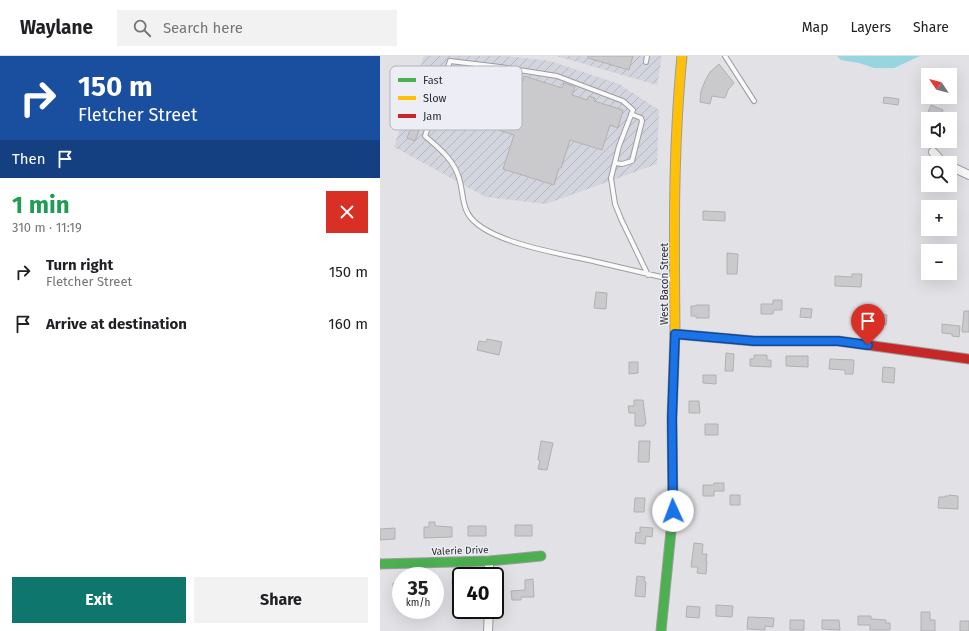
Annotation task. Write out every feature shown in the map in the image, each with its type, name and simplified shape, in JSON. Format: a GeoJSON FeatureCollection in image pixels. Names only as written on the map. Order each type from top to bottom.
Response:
{"type":"FeatureCollection","features":[{"type":"Feature","properties":{"kind":"street","name":"West Bacon Street"},"geometry":{"type":"LineString","coordinates":[[661,631],[673,511],[672,418],[675,334],[674,280],[678,101],[682,56]]}},
{"type":"Feature","properties":{"kind":"street"},"geometry":{"type":"LineString","coordinates":[[933,152],[937,156]]}},
{"type":"Feature","properties":{"kind":"street"},"geometry":{"type":"LineString","coordinates":[[957,169],[969,175]]}},
{"type":"Feature","properties":{"kind":"street"},"geometry":{"type":"LineString","coordinates":[[675,334],[754,341],[838,341],[969,359]]}},
{"type":"Feature","properties":{"kind":"street","name":"Valerie Drive"},"geometry":{"type":"LineString","coordinates":[[380,564],[489,560],[541,556]]}},
{"type":"Feature","properties":{"kind":"street"},"geometry":{"type":"LineString","coordinates":[[489,560],[489,567]]}},
{"type":"Feature","properties":{"kind":"street"},"geometry":{"type":"LineString","coordinates":[[488,619],[488,631]]}},
{"type":"Feature","properties":{"kind":"lane"},"geometry":{"type":"LineString","coordinates":[[646,62],[647,56]]}},
{"type":"Feature","properties":{"kind":"lane"},"geometry":{"type":"LineString","coordinates":[[725,56],[754,101]]}},
{"type":"Feature","properties":{"kind":"lane"},"geometry":{"type":"LineString","coordinates":[[448,66],[450,61],[492,66]]}},
{"type":"Feature","properties":{"kind":"lane"},"geometry":{"type":"LineString","coordinates":[[522,70],[557,76],[623,101],[633,110],[619,146],[611,178],[615,204],[648,274]]}},
{"type":"Feature","properties":{"kind":"lane"},"geometry":{"type":"LineString","coordinates":[[615,163],[622,164],[632,161],[642,121],[641,118],[631,114]]}},
{"type":"Feature","properties":{"kind":"lane"},"geometry":{"type":"LineString","coordinates":[[427,130],[425,136],[444,152],[457,171],[463,198],[470,218],[484,230],[515,242],[552,252],[674,280]]}},
{"type":"Feature","properties":{"kind":"shaded area"},"geometry":{"type":"Polygon","coordinates":[[[424,56],[505,56],[550,61],[619,84],[659,110],[657,164],[546,204],[486,197],[394,147],[400,130],[522,130],[522,66],[421,66],[424,56]]]}},
{"type":"Feature","properties":{"kind":"shaded area"},"geometry":{"type":"Polygon","coordinates":[[[557,56],[662,56],[657,85],[557,56]]]}},
{"type":"Feature","properties":{"kind":"water"},"geometry":{"type":"Polygon","coordinates":[[[837,56],[920,56],[894,68],[874,68],[859,63],[841,60],[837,56]]]}},
{"type":"Feature","properties":{"kind":"building"},"geometry":{"type":"Polygon","coordinates":[[[588,56],[633,56],[629,70],[588,58],[588,56]]]}},
{"type":"Feature","properties":{"kind":"building"},"geometry":{"type":"Polygon","coordinates":[[[719,64],[734,83],[728,90],[725,98],[712,96],[710,104],[700,102],[701,91],[705,81],[710,72],[719,64]]]}},
{"type":"Feature","properties":{"kind":"building"},"geometry":{"type":"Polygon","coordinates":[[[524,76],[562,88],[564,83],[575,87],[572,95],[587,100],[589,96],[595,98],[594,101],[623,110],[618,128],[610,125],[602,150],[570,140],[554,185],[503,169],[514,135],[499,130],[522,130],[522,81],[524,76]]]}},
{"type":"Feature","properties":{"kind":"building"},"geometry":{"type":"Polygon","coordinates":[[[884,97],[899,99],[898,105],[883,103],[884,97]]]}},
{"type":"Feature","properties":{"kind":"building"},"geometry":{"type":"Polygon","coordinates":[[[931,105],[943,110],[942,112],[928,112],[931,105]]]}},
{"type":"Feature","properties":{"kind":"building"},"geometry":{"type":"Polygon","coordinates":[[[410,130],[419,130],[415,141],[407,138],[410,130]]]}},
{"type":"Feature","properties":{"kind":"building"},"geometry":{"type":"Polygon","coordinates":[[[703,211],[725,212],[725,221],[703,220],[703,211]]]}},
{"type":"Feature","properties":{"kind":"building"},"geometry":{"type":"Polygon","coordinates":[[[727,253],[738,254],[737,274],[727,274],[727,253]]]}},
{"type":"Feature","properties":{"kind":"building"},"geometry":{"type":"Polygon","coordinates":[[[852,274],[862,274],[861,287],[835,286],[835,276],[852,277],[852,274]]]}},
{"type":"Feature","properties":{"kind":"building"},"geometry":{"type":"Polygon","coordinates":[[[596,292],[607,293],[606,309],[594,308],[596,292]]]}},
{"type":"Feature","properties":{"kind":"building"},"geometry":{"type":"Polygon","coordinates":[[[773,300],[782,300],[782,310],[774,310],[773,314],[761,314],[761,304],[773,304],[773,300]]]}},
{"type":"Feature","properties":{"kind":"building"},"geometry":{"type":"Polygon","coordinates":[[[709,305],[709,318],[696,318],[696,316],[691,316],[691,306],[709,305]]]}},
{"type":"Feature","properties":{"kind":"building"},"geometry":{"type":"Polygon","coordinates":[[[801,308],[812,309],[811,318],[800,317],[801,308]]]}},
{"type":"Feature","properties":{"kind":"building"},"geometry":{"type":"Polygon","coordinates":[[[964,311],[969,311],[969,332],[962,332],[964,311]]]}},
{"type":"Feature","properties":{"kind":"building"},"geometry":{"type":"Polygon","coordinates":[[[877,313],[887,315],[886,325],[871,322],[872,314],[876,315],[877,313]]]}},
{"type":"Feature","properties":{"kind":"building"},"geometry":{"type":"Polygon","coordinates":[[[942,324],[960,326],[959,337],[952,336],[952,334],[942,333],[942,324]]]}},
{"type":"Feature","properties":{"kind":"building"},"geometry":{"type":"Polygon","coordinates":[[[487,339],[502,342],[499,355],[477,350],[479,341],[486,342],[487,339]]]}},
{"type":"Feature","properties":{"kind":"building"},"geometry":{"type":"Polygon","coordinates":[[[726,353],[734,354],[733,371],[725,371],[726,353]]]}},
{"type":"Feature","properties":{"kind":"building"},"geometry":{"type":"Polygon","coordinates":[[[754,355],[767,355],[767,360],[771,360],[771,367],[750,366],[750,359],[754,359],[754,355]]]}},
{"type":"Feature","properties":{"kind":"building"},"geometry":{"type":"Polygon","coordinates":[[[786,356],[808,356],[808,367],[786,366],[786,356]]]}},
{"type":"Feature","properties":{"kind":"building"},"geometry":{"type":"Polygon","coordinates":[[[830,359],[854,360],[853,374],[845,374],[845,370],[829,369],[830,359]]]}},
{"type":"Feature","properties":{"kind":"building"},"geometry":{"type":"Polygon","coordinates":[[[629,362],[638,362],[638,373],[629,374],[629,362]]]}},
{"type":"Feature","properties":{"kind":"building"},"geometry":{"type":"Polygon","coordinates":[[[883,367],[895,368],[894,383],[882,382],[883,367]]]}},
{"type":"Feature","properties":{"kind":"building"},"geometry":{"type":"Polygon","coordinates":[[[703,375],[716,375],[716,384],[703,383],[703,375]]]}},
{"type":"Feature","properties":{"kind":"building"},"geometry":{"type":"Polygon","coordinates":[[[634,400],[643,400],[646,424],[644,424],[644,426],[635,426],[635,413],[629,413],[628,406],[634,406],[634,400]]]}},
{"type":"Feature","properties":{"kind":"building"},"geometry":{"type":"Polygon","coordinates":[[[689,401],[699,401],[700,413],[689,413],[689,401]]]}},
{"type":"Feature","properties":{"kind":"building"},"geometry":{"type":"Polygon","coordinates":[[[705,424],[718,424],[718,435],[705,435],[705,424]]]}},
{"type":"Feature","properties":{"kind":"building"},"geometry":{"type":"Polygon","coordinates":[[[541,441],[553,443],[547,470],[538,469],[541,441]]]}},
{"type":"Feature","properties":{"kind":"building"},"geometry":{"type":"Polygon","coordinates":[[[639,441],[650,441],[649,462],[638,462],[639,441]]]}},
{"type":"Feature","properties":{"kind":"building"},"geometry":{"type":"Polygon","coordinates":[[[714,483],[724,483],[724,491],[714,491],[714,496],[703,496],[703,485],[714,485],[714,483]]]}},
{"type":"Feature","properties":{"kind":"building"},"geometry":{"type":"Polygon","coordinates":[[[730,495],[740,495],[740,505],[730,505],[730,495]]]}},
{"type":"Feature","properties":{"kind":"building"},"geometry":{"type":"Polygon","coordinates":[[[949,495],[958,496],[958,509],[938,508],[939,497],[949,495]]]}},
{"type":"Feature","properties":{"kind":"building"},"geometry":{"type":"Polygon","coordinates":[[[635,498],[645,498],[644,512],[634,512],[635,498]]]}},
{"type":"Feature","properties":{"kind":"building"},"geometry":{"type":"Polygon","coordinates":[[[429,522],[435,522],[435,526],[452,527],[452,537],[424,538],[424,527],[429,527],[429,522]]]}},
{"type":"Feature","properties":{"kind":"building"},"geometry":{"type":"Polygon","coordinates":[[[515,525],[532,525],[532,536],[515,536],[515,525]]]}},
{"type":"Feature","properties":{"kind":"building"},"geometry":{"type":"Polygon","coordinates":[[[468,526],[486,526],[486,536],[468,536],[468,526]]]}},
{"type":"Feature","properties":{"kind":"building"},"geometry":{"type":"Polygon","coordinates":[[[640,527],[653,528],[652,537],[646,536],[645,544],[635,543],[636,532],[640,533],[640,527]]]}},
{"type":"Feature","properties":{"kind":"building"},"geometry":{"type":"Polygon","coordinates":[[[395,528],[395,539],[380,540],[380,529],[395,528]]]}},
{"type":"Feature","properties":{"kind":"building"},"geometry":{"type":"Polygon","coordinates":[[[694,543],[703,544],[702,554],[707,554],[706,574],[697,573],[698,567],[691,567],[694,543]]]}},
{"type":"Feature","properties":{"kind":"building"},"geometry":{"type":"Polygon","coordinates":[[[637,576],[645,577],[645,597],[635,596],[637,576]]]}},
{"type":"Feature","properties":{"kind":"building"},"geometry":{"type":"Polygon","coordinates":[[[533,579],[534,597],[521,597],[521,600],[512,600],[511,591],[525,590],[525,580],[533,579]]]}},
{"type":"Feature","properties":{"kind":"building"},"geometry":{"type":"Polygon","coordinates":[[[716,605],[733,606],[732,617],[716,616],[716,605]]]}},
{"type":"Feature","properties":{"kind":"building"},"geometry":{"type":"Polygon","coordinates":[[[687,606],[700,607],[699,618],[686,617],[687,606]]]}},
{"type":"Feature","properties":{"kind":"building"},"geometry":{"type":"Polygon","coordinates":[[[921,612],[930,612],[930,620],[935,620],[935,631],[921,631],[921,612]]]}},
{"type":"Feature","properties":{"kind":"building"},"geometry":{"type":"Polygon","coordinates":[[[858,616],[871,616],[871,619],[886,620],[886,623],[890,623],[890,630],[870,630],[870,625],[858,625],[858,616]]]}},
{"type":"Feature","properties":{"kind":"building"},"geometry":{"type":"Polygon","coordinates":[[[748,617],[774,618],[773,627],[765,626],[765,630],[747,629],[748,617]]]}},
{"type":"Feature","properties":{"kind":"building"},"geometry":{"type":"Polygon","coordinates":[[[790,620],[804,620],[804,630],[790,630],[790,620]]]}},
{"type":"Feature","properties":{"kind":"building"},"geometry":{"type":"Polygon","coordinates":[[[822,620],[839,620],[840,630],[822,629],[822,620]]]}},
{"type":"Feature","properties":{"kind":"building"},"geometry":{"type":"Polygon","coordinates":[[[960,621],[969,621],[969,631],[960,631],[960,621]]]}},
{"type":"Feature","properties":{"kind":"traffic: fast"},"geometry":{"type":"LineString","coordinates":[[661,631],[673,511],[672,418],[675,332]]}},
{"type":"Feature","properties":{"kind":"traffic: fast"},"geometry":{"type":"LineString","coordinates":[[380,564],[489,561],[541,556]]}},
{"type":"Feature","properties":{"kind":"traffic: slow"},"geometry":{"type":"LineString","coordinates":[[675,332],[674,228],[677,125],[682,56]]}},
{"type":"Feature","properties":{"kind":"traffic: jam"},"geometry":{"type":"LineString","coordinates":[[675,334],[754,341],[838,341],[969,359]]}},
{"type":"Feature","properties":{"kind":"route"},"geometry":{"type":"LineString","coordinates":[[673,511],[672,418],[675,334],[754,341],[838,341],[868,345]]}}]}
